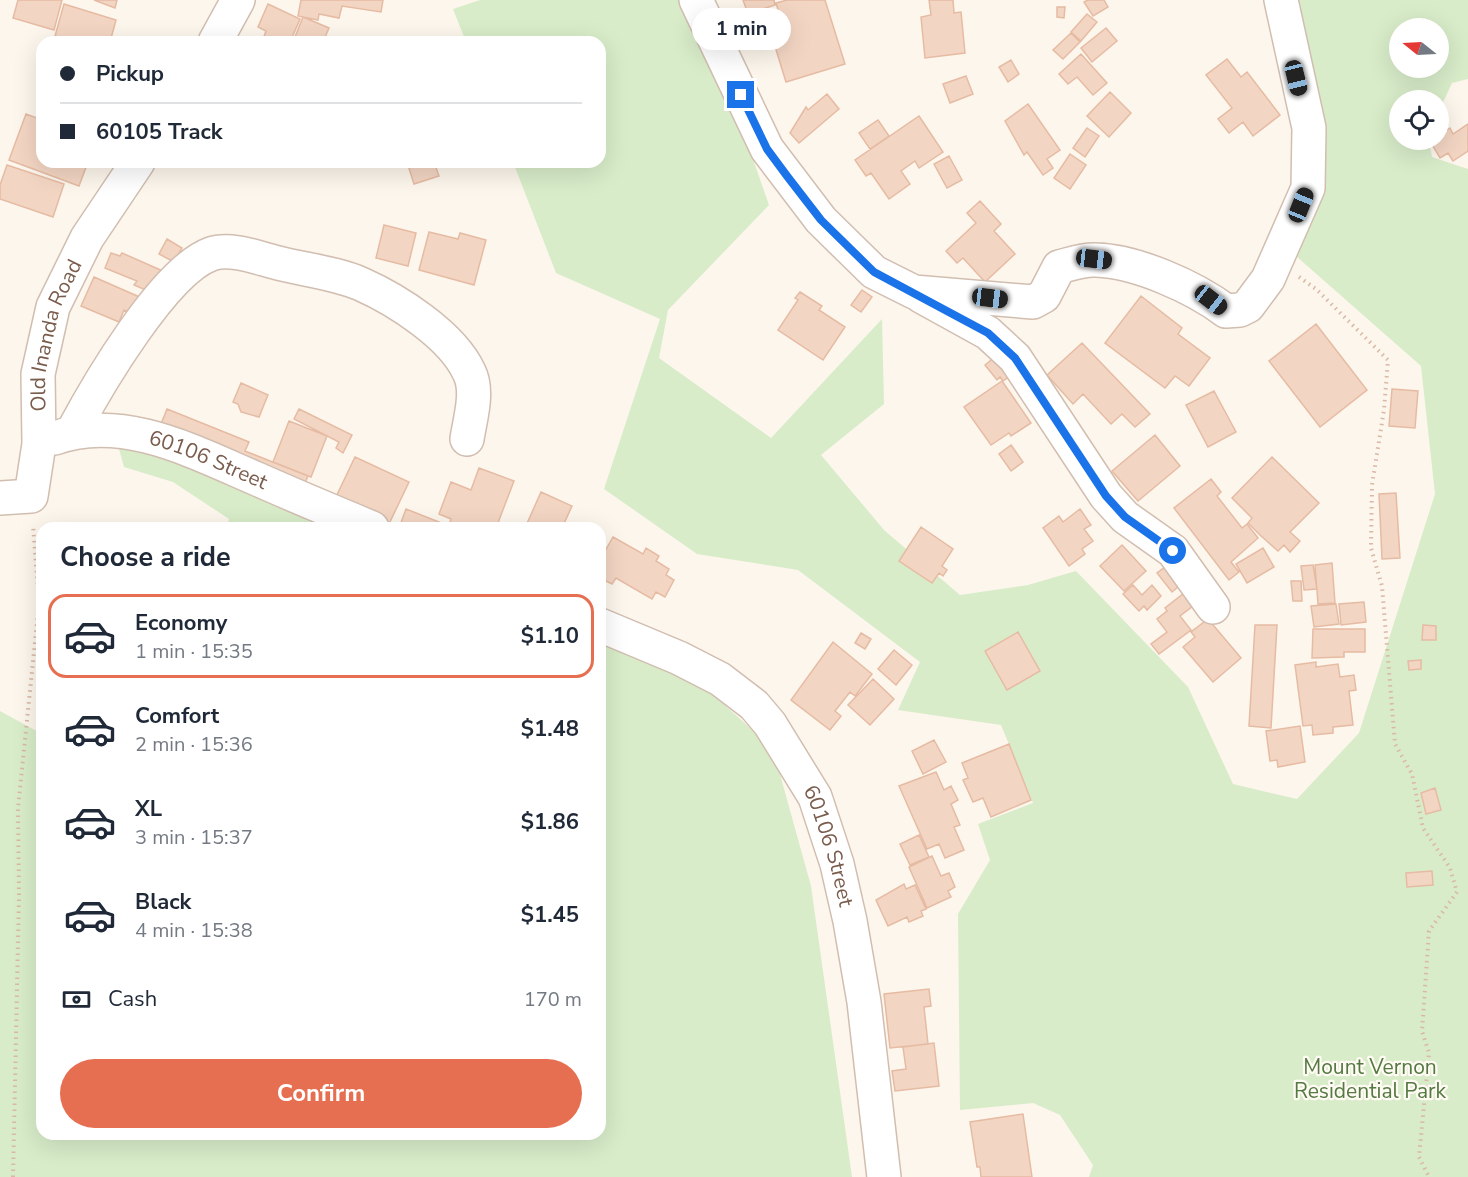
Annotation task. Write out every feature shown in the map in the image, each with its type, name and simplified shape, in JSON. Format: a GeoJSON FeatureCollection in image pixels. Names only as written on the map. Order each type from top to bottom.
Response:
{"type":"FeatureCollection","features":[{"type":"Feature","properties":{"kind":"street"},"geometry":{"type":"LineString","coordinates":[[218,36],[238,0]]}},
{"type":"Feature","properties":{"kind":"street"},"geometry":{"type":"LineString","coordinates":[[696,0],[767,149],[821,220],[874,272],[988,333],[1015,358],[1106,496],[1125,517],[1173,551],[1213,607]]}},
{"type":"Feature","properties":{"kind":"street"},"geometry":{"type":"LineString","coordinates":[[914,292],[1034,302],[1044,296],[1059,267],[1094,259],[1128,263],[1211,300],[1226,311],[1240,310],[1248,306],[1268,279],[1308,188],[1309,128],[1281,0]]}},
{"type":"Feature","properties":{"kind":"street","name":"Old Inanda Road"},"geometry":{"type":"LineString","coordinates":[[15,497],[39,444],[38,374],[53,307],[87,238],[134,168]]}},
{"type":"Feature","properties":{"kind":"street"},"geometry":{"type":"LineString","coordinates":[[73,431],[95,389],[134,330],[189,266],[212,253],[235,252],[360,284],[403,307],[451,344],[470,373],[473,402],[467,439]]}},
{"type":"Feature","properties":{"kind":"street","name":"60106 Street"},"geometry":{"type":"LineString","coordinates":[[39,444],[73,431],[112,430],[147,436],[209,459],[358,522]]}},
{"type":"Feature","properties":{"kind":"street","name":"60106 Street"},"geometry":{"type":"LineString","coordinates":[[606,628],[679,658],[720,679],[754,705],[770,724],[815,797],[837,864],[850,921],[864,1002],[884,1177]]}},
{"type":"Feature","properties":{"kind":"path"},"geometry":{"type":"LineString","coordinates":[[1277,261],[1316,289],[1389,360],[1372,485],[1371,548],[1382,586],[1395,744],[1412,774],[1423,828],[1450,868],[1457,892],[1430,931],[1422,1031],[1429,1053],[1419,1158],[1429,1177]]}},
{"type":"Feature","properties":{"kind":"path"},"geometry":{"type":"LineString","coordinates":[[15,497],[36,590]]}},
{"type":"Feature","properties":{"kind":"path"},"geometry":{"type":"LineString","coordinates":[[13,1177],[19,895],[18,808],[36,632]]}},
{"type":"Feature","properties":{"kind":"green space","name":"Mount Vernon Residential Park"},"geometry":{"type":"Polygon","coordinates":[[[480,0],[686,0],[747,142],[769,205],[668,310],[659,358],[771,438],[882,319],[884,404],[821,455],[884,530],[960,595],[1028,585],[1076,571],[1188,687],[1233,784],[1297,799],[1359,733],[1435,494],[1421,366],[1296,256],[1324,155],[1288,0],[1468,0],[1468,79],[1452,83],[1449,90],[1389,90],[1389,150],[1431,150],[1432,157],[1468,169],[1468,1177],[1089,1177],[1093,1165],[1060,1115],[1033,1103],[960,1110],[958,914],[990,860],[978,824],[1033,803],[1001,725],[898,710],[920,662],[798,570],[697,554],[604,489],[660,319],[556,273],[515,168],[606,168],[606,36],[464,36],[453,9],[480,0]]]}},
{"type":"Feature","properties":{"kind":"green space"},"geometry":{"type":"Polygon","coordinates":[[[116,438],[326,522],[228,522],[229,519],[173,482],[124,467],[116,438]]]}},
{"type":"Feature","properties":{"kind":"green space"},"geometry":{"type":"Polygon","coordinates":[[[606,639],[706,688],[773,749],[811,886],[852,1177],[0,1177],[0,711],[36,731],[36,1140],[606,1140],[606,639]]]}},
{"type":"Feature","properties":{"kind":"building"},"geometry":{"type":"Polygon","coordinates":[[[18,0],[62,0],[54,30],[13,18],[18,0]]]}},
{"type":"Feature","properties":{"kind":"building"},"geometry":{"type":"Polygon","coordinates":[[[94,0],[117,0],[115,8],[94,0]]]}},
{"type":"Feature","properties":{"kind":"building"},"geometry":{"type":"Polygon","coordinates":[[[301,0],[383,0],[381,12],[342,6],[339,18],[319,14],[318,20],[298,16],[301,0]]]}},
{"type":"Feature","properties":{"kind":"building"},"geometry":{"type":"Polygon","coordinates":[[[743,0],[774,0],[775,5],[748,14],[743,0]]]}},
{"type":"Feature","properties":{"kind":"building"},"geometry":{"type":"Polygon","coordinates":[[[787,0],[825,0],[845,64],[786,82],[773,40],[786,36],[776,3],[787,0]]]}},
{"type":"Feature","properties":{"kind":"building"},"geometry":{"type":"Polygon","coordinates":[[[929,0],[953,0],[954,13],[961,12],[965,53],[925,58],[921,17],[931,15],[929,0]]]}},
{"type":"Feature","properties":{"kind":"building"},"geometry":{"type":"Polygon","coordinates":[[[1104,0],[1108,7],[1093,16],[1084,2],[1104,0]]]}},
{"type":"Feature","properties":{"kind":"building"},"geometry":{"type":"Polygon","coordinates":[[[64,4],[116,20],[112,36],[55,36],[64,4]]]}},
{"type":"Feature","properties":{"kind":"building"},"geometry":{"type":"Polygon","coordinates":[[[268,4],[300,19],[293,36],[264,36],[266,31],[258,27],[268,4]]]}},
{"type":"Feature","properties":{"kind":"building"},"geometry":{"type":"Polygon","coordinates":[[[1057,7],[1065,7],[1064,18],[1057,17],[1057,7]]]}},
{"type":"Feature","properties":{"kind":"building"},"geometry":{"type":"Polygon","coordinates":[[[1087,14],[1097,22],[1081,41],[1071,32],[1087,14]]]}},
{"type":"Feature","properties":{"kind":"building"},"geometry":{"type":"Polygon","coordinates":[[[303,17],[329,28],[326,36],[295,36],[303,17]]]}},
{"type":"Feature","properties":{"kind":"building"},"geometry":{"type":"Polygon","coordinates":[[[1106,28],[1117,41],[1092,62],[1081,48],[1106,28]]]}},
{"type":"Feature","properties":{"kind":"building"},"geometry":{"type":"Polygon","coordinates":[[[1071,33],[1080,42],[1063,59],[1053,50],[1071,33]]]}},
{"type":"Feature","properties":{"kind":"building"},"geometry":{"type":"Polygon","coordinates":[[[1081,54],[1107,83],[1093,95],[1077,77],[1068,84],[1059,74],[1081,54]]]}},
{"type":"Feature","properties":{"kind":"building"},"geometry":{"type":"Polygon","coordinates":[[[1227,59],[1241,77],[1247,72],[1280,115],[1253,136],[1243,122],[1229,133],[1218,119],[1232,108],[1206,75],[1227,59]]]}},
{"type":"Feature","properties":{"kind":"building"},"geometry":{"type":"Polygon","coordinates":[[[1011,60],[1019,74],[1008,82],[999,67],[1011,60]]]}},
{"type":"Feature","properties":{"kind":"building"},"geometry":{"type":"Polygon","coordinates":[[[966,76],[973,94],[950,103],[943,84],[966,76]]]}},
{"type":"Feature","properties":{"kind":"building"},"geometry":{"type":"Polygon","coordinates":[[[1110,92],[1131,113],[1109,137],[1087,116],[1110,92]]]}},
{"type":"Feature","properties":{"kind":"building"},"geometry":{"type":"Polygon","coordinates":[[[827,94],[839,109],[799,143],[790,133],[806,107],[808,110],[827,94]]]}},
{"type":"Feature","properties":{"kind":"building"},"geometry":{"type":"Polygon","coordinates":[[[1028,104],[1060,150],[1047,159],[1053,168],[1043,175],[1027,152],[1024,155],[1005,121],[1028,104]]]}},
{"type":"Feature","properties":{"kind":"building"},"geometry":{"type":"Polygon","coordinates":[[[26,114],[36,118],[36,168],[86,168],[79,186],[9,160],[26,114]]]}},
{"type":"Feature","properties":{"kind":"building"},"geometry":{"type":"Polygon","coordinates":[[[919,116],[943,152],[919,168],[915,161],[901,171],[910,184],[889,199],[871,173],[866,176],[855,160],[919,116]]]}},
{"type":"Feature","properties":{"kind":"building"},"geometry":{"type":"Polygon","coordinates":[[[878,120],[889,136],[870,149],[859,133],[878,120]]]}},
{"type":"Feature","properties":{"kind":"building"},"geometry":{"type":"Polygon","coordinates":[[[1468,124],[1468,151],[1453,161],[1448,153],[1440,158],[1435,150],[1449,150],[1450,128],[1453,134],[1468,124]]]}},
{"type":"Feature","properties":{"kind":"building"},"geometry":{"type":"Polygon","coordinates":[[[1087,128],[1099,136],[1085,157],[1073,148],[1087,128]]]}},
{"type":"Feature","properties":{"kind":"building"},"geometry":{"type":"Polygon","coordinates":[[[1070,154],[1086,165],[1070,189],[1054,178],[1070,154]]]}},
{"type":"Feature","properties":{"kind":"building"},"geometry":{"type":"Polygon","coordinates":[[[949,156],[962,180],[947,188],[934,164],[949,156]]]}},
{"type":"Feature","properties":{"kind":"building"},"geometry":{"type":"Polygon","coordinates":[[[7,165],[64,184],[53,217],[0,199],[0,185],[7,165]]]}},
{"type":"Feature","properties":{"kind":"building"},"geometry":{"type":"Polygon","coordinates":[[[409,168],[436,168],[439,176],[414,184],[409,168]]]}},
{"type":"Feature","properties":{"kind":"building"},"geometry":{"type":"Polygon","coordinates":[[[980,201],[1001,224],[994,231],[1015,254],[985,282],[963,258],[957,263],[946,251],[976,223],[967,213],[980,201]]]}},
{"type":"Feature","properties":{"kind":"building"},"geometry":{"type":"Polygon","coordinates":[[[384,225],[416,233],[408,266],[376,258],[384,225]]]}},
{"type":"Feature","properties":{"kind":"building"},"geometry":{"type":"Polygon","coordinates":[[[429,232],[458,239],[460,233],[486,240],[474,285],[419,270],[429,232]]]}},
{"type":"Feature","properties":{"kind":"building"},"geometry":{"type":"Polygon","coordinates":[[[167,239],[182,248],[174,262],[159,254],[167,239]]]}},
{"type":"Feature","properties":{"kind":"building"},"geometry":{"type":"Polygon","coordinates":[[[111,253],[120,256],[122,253],[165,272],[155,294],[134,285],[137,281],[105,268],[111,253]]]}},
{"type":"Feature","properties":{"kind":"building"},"geometry":{"type":"Polygon","coordinates":[[[94,277],[144,299],[136,316],[124,310],[119,322],[81,306],[94,277]]]}},
{"type":"Feature","properties":{"kind":"building"},"geometry":{"type":"Polygon","coordinates":[[[862,290],[872,297],[861,312],[851,305],[862,290]]]}},
{"type":"Feature","properties":{"kind":"building"},"geometry":{"type":"Polygon","coordinates":[[[800,292],[822,306],[819,310],[845,327],[823,360],[778,330],[798,300],[795,298],[800,292]]]}},
{"type":"Feature","properties":{"kind":"building"},"geometry":{"type":"Polygon","coordinates":[[[1141,296],[1182,328],[1178,334],[1210,358],[1189,386],[1175,376],[1165,388],[1105,343],[1141,296]]]}},
{"type":"Feature","properties":{"kind":"building"},"geometry":{"type":"Polygon","coordinates":[[[1316,324],[1367,390],[1320,427],[1269,361],[1316,324]]]}},
{"type":"Feature","properties":{"kind":"building"},"geometry":{"type":"Polygon","coordinates":[[[1082,343],[1150,414],[1135,427],[1122,414],[1111,424],[1083,394],[1073,404],[1047,375],[1082,343]]]}},
{"type":"Feature","properties":{"kind":"building"},"geometry":{"type":"Polygon","coordinates":[[[996,356],[1011,375],[1003,381],[1000,377],[997,380],[985,365],[996,356]]]}},
{"type":"Feature","properties":{"kind":"building"},"geometry":{"type":"Polygon","coordinates":[[[1002,381],[1031,423],[1011,436],[1009,433],[991,445],[964,407],[1002,381]]]}},
{"type":"Feature","properties":{"kind":"building"},"geometry":{"type":"Polygon","coordinates":[[[241,383],[268,395],[259,417],[241,412],[238,404],[233,402],[241,383]]]}},
{"type":"Feature","properties":{"kind":"building"},"geometry":{"type":"Polygon","coordinates":[[[1392,389],[1418,391],[1415,428],[1389,426],[1392,389]]]}},
{"type":"Feature","properties":{"kind":"building"},"geometry":{"type":"Polygon","coordinates":[[[1214,391],[1236,432],[1208,447],[1186,405],[1214,391]]]}},
{"type":"Feature","properties":{"kind":"building"},"geometry":{"type":"Polygon","coordinates":[[[167,409],[249,442],[245,451],[308,476],[303,488],[159,429],[167,409]]]}},
{"type":"Feature","properties":{"kind":"building"},"geometry":{"type":"Polygon","coordinates":[[[299,409],[352,435],[343,453],[336,448],[339,442],[294,419],[299,409]]]}},
{"type":"Feature","properties":{"kind":"building"},"geometry":{"type":"Polygon","coordinates":[[[289,421],[327,436],[311,477],[273,462],[289,421]]]}},
{"type":"Feature","properties":{"kind":"building"},"geometry":{"type":"Polygon","coordinates":[[[1155,435],[1180,466],[1138,501],[1112,471],[1155,435]]]}},
{"type":"Feature","properties":{"kind":"building"},"geometry":{"type":"Polygon","coordinates":[[[1011,445],[1023,462],[1011,471],[999,454],[1011,445]]]}},
{"type":"Feature","properties":{"kind":"building"},"geometry":{"type":"Polygon","coordinates":[[[355,457],[409,482],[390,522],[385,522],[335,499],[355,457]]]}},
{"type":"Feature","properties":{"kind":"building"},"geometry":{"type":"Polygon","coordinates":[[[1272,457],[1319,503],[1290,532],[1300,541],[1290,552],[1284,545],[1278,551],[1260,535],[1248,523],[1252,518],[1232,498],[1272,457]]]}},
{"type":"Feature","properties":{"kind":"building"},"geometry":{"type":"Polygon","coordinates":[[[479,468],[514,481],[498,522],[450,522],[451,519],[439,514],[451,482],[471,490],[479,468]]]}},
{"type":"Feature","properties":{"kind":"building"},"geometry":{"type":"Polygon","coordinates":[[[1211,479],[1221,492],[1217,496],[1242,528],[1247,524],[1258,538],[1231,562],[1239,572],[1229,580],[1174,508],[1211,479]]]}},
{"type":"Feature","properties":{"kind":"building"},"geometry":{"type":"Polygon","coordinates":[[[541,492],[572,506],[565,522],[528,522],[541,492]]]}},
{"type":"Feature","properties":{"kind":"building"},"geometry":{"type":"Polygon","coordinates":[[[1396,493],[1400,558],[1382,559],[1379,494],[1396,493]]]}},
{"type":"Feature","properties":{"kind":"building"},"geometry":{"type":"Polygon","coordinates":[[[406,509],[439,522],[401,522],[406,509]]]}},
{"type":"Feature","properties":{"kind":"building"},"geometry":{"type":"Polygon","coordinates":[[[1080,509],[1091,525],[1084,529],[1093,541],[1082,549],[1085,554],[1069,566],[1043,528],[1059,516],[1063,522],[1080,509]]]}},
{"type":"Feature","properties":{"kind":"building"},"geometry":{"type":"Polygon","coordinates":[[[921,527],[953,549],[942,566],[947,570],[943,576],[939,573],[932,583],[899,561],[921,527]]]}},
{"type":"Feature","properties":{"kind":"building"},"geometry":{"type":"Polygon","coordinates":[[[613,537],[643,554],[646,548],[659,556],[656,561],[669,569],[666,575],[674,580],[665,597],[656,592],[652,599],[616,578],[612,584],[606,581],[606,549],[613,537]]]}},
{"type":"Feature","properties":{"kind":"building"},"geometry":{"type":"Polygon","coordinates":[[[1122,545],[1146,571],[1124,591],[1100,566],[1122,545]]]}},
{"type":"Feature","properties":{"kind":"building"},"geometry":{"type":"Polygon","coordinates":[[[1263,548],[1274,567],[1247,583],[1236,564],[1263,548]]]}},
{"type":"Feature","properties":{"kind":"building"},"geometry":{"type":"Polygon","coordinates":[[[1332,563],[1335,603],[1318,604],[1315,565],[1332,563]]]}},
{"type":"Feature","properties":{"kind":"building"},"geometry":{"type":"Polygon","coordinates":[[[1169,564],[1184,582],[1172,592],[1157,573],[1169,564]]]}},
{"type":"Feature","properties":{"kind":"building"},"geometry":{"type":"Polygon","coordinates":[[[1313,565],[1317,589],[1304,590],[1301,566],[1313,565]]]}},
{"type":"Feature","properties":{"kind":"building"},"geometry":{"type":"Polygon","coordinates":[[[1291,581],[1301,581],[1302,601],[1293,601],[1291,581]]]}},
{"type":"Feature","properties":{"kind":"building"},"geometry":{"type":"Polygon","coordinates":[[[1133,585],[1142,595],[1152,585],[1161,596],[1147,610],[1144,606],[1139,611],[1123,594],[1133,585]]]}},
{"type":"Feature","properties":{"kind":"building"},"geometry":{"type":"Polygon","coordinates":[[[1184,593],[1193,606],[1180,616],[1191,630],[1159,654],[1151,644],[1167,632],[1157,619],[1167,611],[1165,608],[1184,593]]]}},
{"type":"Feature","properties":{"kind":"building"},"geometry":{"type":"Polygon","coordinates":[[[1364,602],[1366,622],[1341,625],[1339,604],[1364,602]]]}},
{"type":"Feature","properties":{"kind":"building"},"geometry":{"type":"Polygon","coordinates":[[[1336,604],[1339,624],[1314,627],[1311,606],[1336,604]]]}},
{"type":"Feature","properties":{"kind":"building"},"geometry":{"type":"Polygon","coordinates":[[[1208,619],[1241,658],[1213,682],[1183,647],[1195,637],[1191,632],[1208,619]]]}},
{"type":"Feature","properties":{"kind":"building"},"geometry":{"type":"Polygon","coordinates":[[[1255,625],[1277,625],[1271,728],[1249,726],[1255,625]]]}},
{"type":"Feature","properties":{"kind":"building"},"geometry":{"type":"Polygon","coordinates":[[[1423,625],[1436,626],[1436,640],[1422,640],[1423,625]]]}},
{"type":"Feature","properties":{"kind":"building"},"geometry":{"type":"Polygon","coordinates":[[[1313,629],[1365,629],[1365,652],[1344,652],[1344,657],[1312,658],[1313,629]]]}},
{"type":"Feature","properties":{"kind":"building"},"geometry":{"type":"Polygon","coordinates":[[[1018,632],[1040,671],[1007,690],[985,651],[1018,632]]]}},
{"type":"Feature","properties":{"kind":"building"},"geometry":{"type":"Polygon","coordinates":[[[861,633],[871,639],[865,649],[855,643],[861,633]]]}},
{"type":"Feature","properties":{"kind":"building"},"geometry":{"type":"Polygon","coordinates":[[[833,642],[872,674],[855,696],[850,692],[835,711],[841,716],[830,730],[791,700],[833,642]]]}},
{"type":"Feature","properties":{"kind":"building"},"geometry":{"type":"Polygon","coordinates":[[[894,650],[912,665],[896,685],[878,669],[894,650]]]}},
{"type":"Feature","properties":{"kind":"building"},"geometry":{"type":"Polygon","coordinates":[[[1421,660],[1421,669],[1409,670],[1408,661],[1421,660]]]}},
{"type":"Feature","properties":{"kind":"building"},"geometry":{"type":"Polygon","coordinates":[[[1316,662],[1316,667],[1338,664],[1340,677],[1354,675],[1356,690],[1349,691],[1353,725],[1333,727],[1333,733],[1313,735],[1312,725],[1303,726],[1295,665],[1316,662]]]}},
{"type":"Feature","properties":{"kind":"building"},"geometry":{"type":"Polygon","coordinates":[[[873,679],[894,699],[870,725],[848,705],[873,679]]]}},
{"type":"Feature","properties":{"kind":"building"},"geometry":{"type":"Polygon","coordinates":[[[1300,726],[1305,762],[1278,767],[1277,760],[1270,761],[1266,731],[1300,726]]]}},
{"type":"Feature","properties":{"kind":"building"},"geometry":{"type":"Polygon","coordinates":[[[934,740],[946,762],[923,774],[912,751],[934,740]]]}},
{"type":"Feature","properties":{"kind":"building"},"geometry":{"type":"Polygon","coordinates":[[[1009,744],[1031,800],[991,817],[983,798],[973,802],[963,780],[968,778],[962,763],[1009,744]]]}},
{"type":"Feature","properties":{"kind":"building"},"geometry":{"type":"Polygon","coordinates":[[[936,772],[944,790],[951,786],[958,800],[951,804],[960,825],[954,827],[964,850],[945,858],[939,844],[927,849],[899,786],[936,772]]]}},
{"type":"Feature","properties":{"kind":"building"},"geometry":{"type":"Polygon","coordinates":[[[1435,788],[1441,810],[1426,814],[1421,793],[1435,788]]]}},
{"type":"Feature","properties":{"kind":"building"},"geometry":{"type":"Polygon","coordinates":[[[919,835],[929,857],[910,865],[900,844],[919,835]]]}},
{"type":"Feature","properties":{"kind":"building"},"geometry":{"type":"Polygon","coordinates":[[[932,856],[941,876],[949,873],[955,887],[948,891],[951,897],[927,908],[909,867],[932,856]]]}},
{"type":"Feature","properties":{"kind":"building"},"geometry":{"type":"Polygon","coordinates":[[[1432,871],[1433,885],[1407,887],[1406,873],[1432,871]]]}},
{"type":"Feature","properties":{"kind":"building"},"geometry":{"type":"Polygon","coordinates":[[[904,884],[906,889],[915,885],[926,909],[921,911],[923,916],[909,922],[907,917],[888,926],[876,900],[904,884]]]}},
{"type":"Feature","properties":{"kind":"building"},"geometry":{"type":"Polygon","coordinates":[[[929,989],[931,1006],[924,1007],[928,1044],[890,1048],[884,994],[929,989]]]}},
{"type":"Feature","properties":{"kind":"building"},"geometry":{"type":"Polygon","coordinates":[[[934,1043],[939,1086],[895,1091],[892,1071],[906,1069],[903,1047],[934,1043]]]}},
{"type":"Feature","properties":{"kind":"building"},"geometry":{"type":"Polygon","coordinates":[[[1023,1114],[1032,1177],[981,1177],[980,1167],[977,1167],[970,1122],[1023,1114]]]}},
{"type":"Feature","properties":{"kind":"route"},"geometry":{"type":"LineString","coordinates":[[741,95],[767,149],[821,220],[874,272],[988,333],[1002,345],[1015,358],[1063,426],[1106,496],[1125,517],[1173,551]]}}]}
